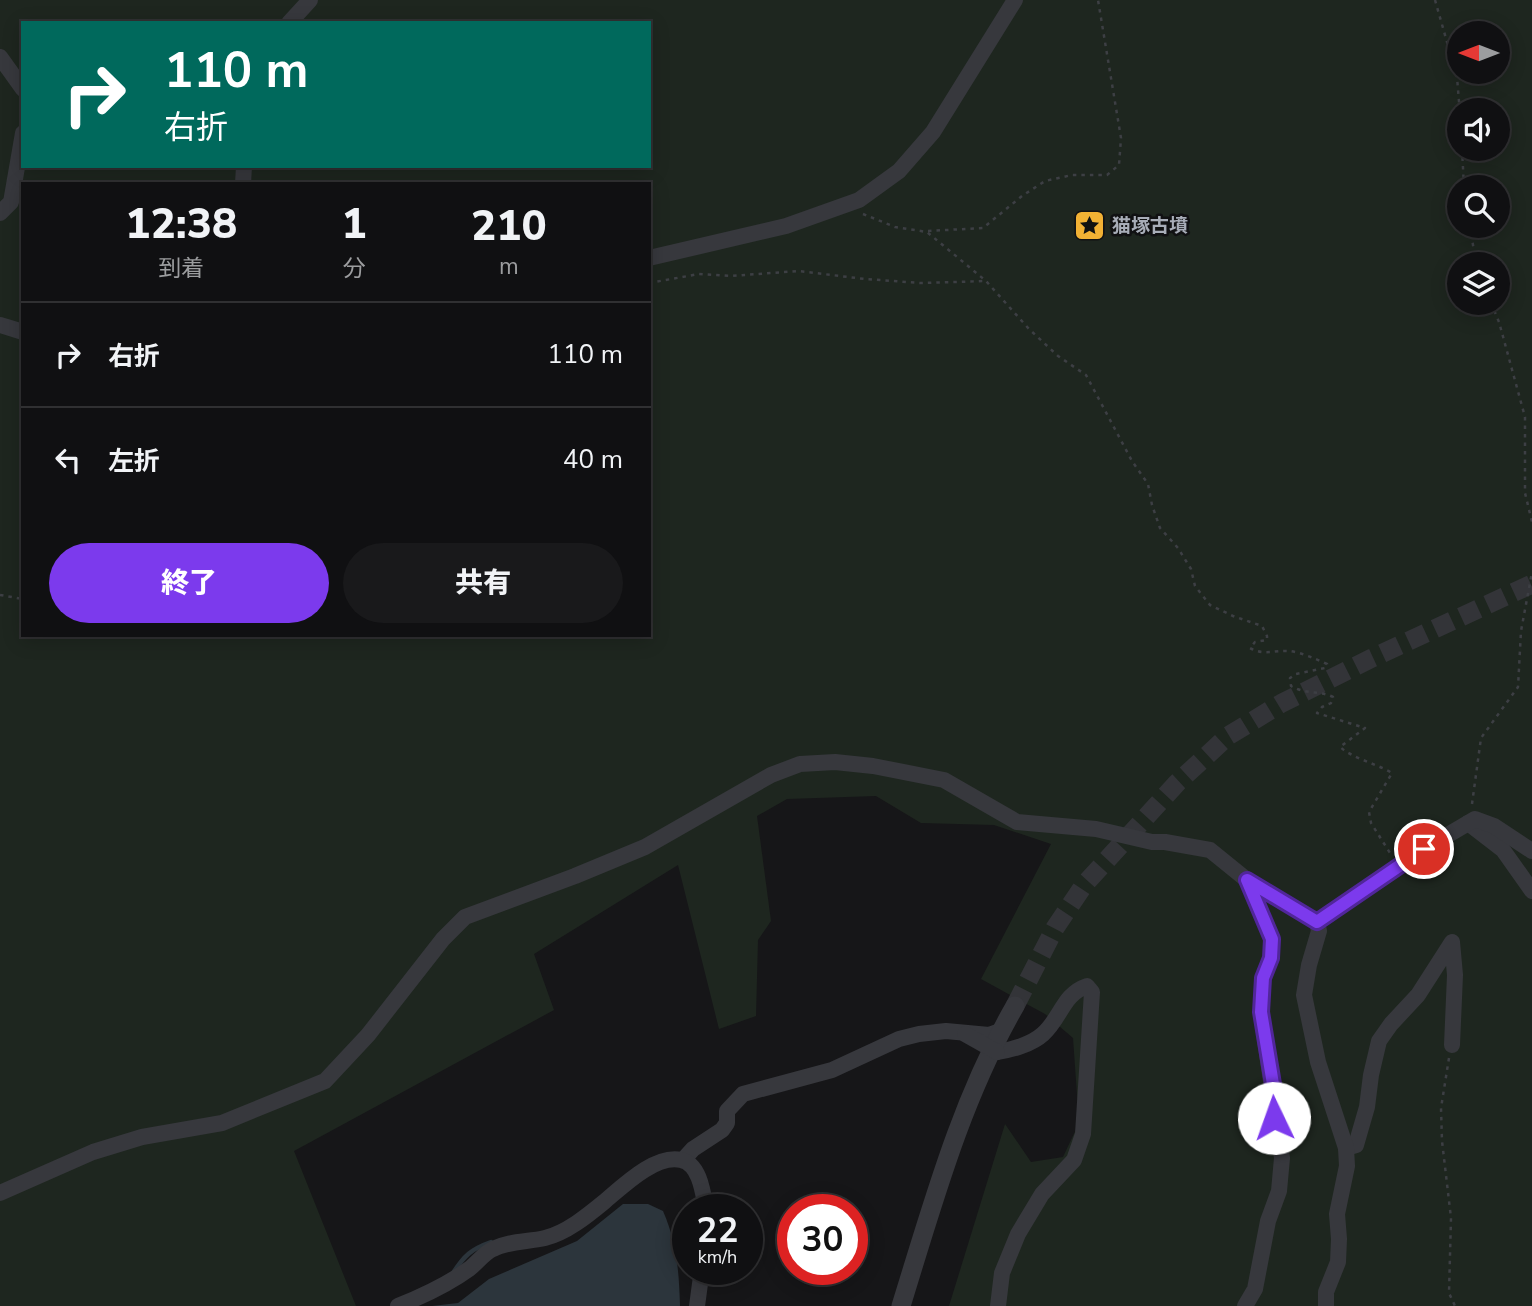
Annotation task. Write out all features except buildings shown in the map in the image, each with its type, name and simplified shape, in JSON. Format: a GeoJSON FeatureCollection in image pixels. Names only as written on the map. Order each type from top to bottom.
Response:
{"type":"FeatureCollection","features":[{"type":"Feature","properties":{"kind":"street"},"geometry":{"type":"LineString","coordinates":[[291,21],[310,0]]}},
{"type":"Feature","properties":{"kind":"street"},"geometry":{"type":"LineString","coordinates":[[651,258],[786,226],[859,200],[898,171],[933,132],[1015,0]]}},
{"type":"Feature","properties":{"kind":"street"},"geometry":{"type":"LineString","coordinates":[[0,57],[21,86]]}},
{"type":"Feature","properties":{"kind":"street"},"geometry":{"type":"LineString","coordinates":[[0,214],[11,202],[21,144]]}},
{"type":"Feature","properties":{"kind":"street"},"geometry":{"type":"LineString","coordinates":[[0,325],[21,331]]}},
{"type":"Feature","properties":{"kind":"street"},"geometry":{"type":"LineString","coordinates":[[0,1193],[93,1152],[142,1136],[222,1123],[325,1081],[368,1035],[443,939],[465,917],[645,847],[771,775],[800,764],[835,762],[873,766],[944,780],[1017,822],[1096,829],[1152,842],[1210,849],[1247,880],[1317,922],[1320,932],[1309,965],[1304,995],[1318,1062],[1346,1148],[1347,1166],[1337,1214],[1338,1262],[1326,1292],[1326,1306]]}},
{"type":"Feature","properties":{"kind":"street"},"geometry":{"type":"LineString","coordinates":[[1317,922],[1475,819],[1494,826],[1532,851]]}},
{"type":"Feature","properties":{"kind":"street"},"geometry":{"type":"LineString","coordinates":[[1468,823],[1503,849],[1532,891]]}},
{"type":"Feature","properties":{"kind":"street"},"geometry":{"type":"LineString","coordinates":[[1245,1306],[1255,1289],[1268,1221],[1279,1191],[1282,1158],[1274,1118],[1273,1084],[1261,1012],[1263,978],[1271,958],[1272,939],[1247,880]]}},
{"type":"Feature","properties":{"kind":"street"},"geometry":{"type":"LineString","coordinates":[[1346,1148],[1356,1145],[1367,1107],[1370,1075],[1379,1041],[1418,995],[1452,942],[1455,975],[1452,1045]]}},
{"type":"Feature","properties":{"kind":"street"},"geometry":{"type":"LineString","coordinates":[[965,1034],[997,1052],[1010,1050],[1043,1034],[1075,990],[1087,986],[1092,992],[1083,1134],[1074,1160],[1042,1194],[1018,1234],[1002,1273],[998,1306]]}},
{"type":"Feature","properties":{"kind":"street"},"geometry":{"type":"LineString","coordinates":[[901,1306],[952,1141],[992,1046],[1015,1006]]}},
{"type":"Feature","properties":{"kind":"street"},"geometry":{"type":"LineString","coordinates":[[683,1160],[693,1149],[722,1130],[727,1122],[727,1111],[743,1094],[832,1070],[909,1036],[946,1031],[989,1035],[1000,1031]]}},
{"type":"Feature","properties":{"kind":"street"},"geometry":{"type":"LineString","coordinates":[[398,1306],[447,1285],[492,1249],[520,1241],[547,1238],[570,1226],[643,1171],[668,1160],[683,1160],[695,1170],[703,1194]]}},
{"type":"Feature","properties":{"kind":"street"},"geometry":{"type":"LineString","coordinates":[[697,1306],[700,1285]]}},
{"type":"Feature","properties":{"kind":"path"},"geometry":{"type":"LineString","coordinates":[[844,205],[895,228],[927,232],[983,228],[1045,181],[1072,175],[1107,175],[1119,165],[1121,138],[1098,0]]}},
{"type":"Feature","properties":{"kind":"path"},"geometry":{"type":"LineString","coordinates":[[1435,0],[1457,77],[1459,98]]}},
{"type":"Feature","properties":{"kind":"path"},"geometry":{"type":"LineString","coordinates":[[927,232],[986,281],[1029,329],[1059,356],[1086,375],[1132,461],[1148,484],[1160,528],[1178,548],[1191,569],[1195,586],[1210,606],[1262,626],[1268,636],[1266,640],[1255,642],[1250,648],[1258,652],[1289,651],[1327,664],[1325,668],[1296,674],[1290,678],[1291,686],[1304,693],[1333,697],[1331,703],[1317,713],[1365,728],[1340,747],[1392,773],[1369,812],[1371,823],[1397,868]]}},
{"type":"Feature","properties":{"kind":"path"},"geometry":{"type":"LineString","coordinates":[[651,283],[699,274],[731,276],[798,271],[910,282],[986,281]]}},
{"type":"Feature","properties":{"kind":"path"},"geometry":{"type":"LineString","coordinates":[[1496,315],[1525,418],[1525,494],[1532,522]]}},
{"type":"Feature","properties":{"kind":"path"},"geometry":{"type":"LineString","coordinates":[[1468,823],[1481,738],[1518,687],[1521,631],[1532,572]]}},
{"type":"Feature","properties":{"kind":"path"},"geometry":{"type":"LineString","coordinates":[[0,596],[21,599]]}},
{"type":"Feature","properties":{"kind":"path"},"geometry":{"type":"LineString","coordinates":[[1452,1045],[1441,1108],[1451,1219],[1449,1293],[1455,1306]]}},
{"type":"Feature","properties":{"kind":"shaded area"},"geometry":{"type":"Polygon","coordinates":[[[0,0],[1532,0],[1532,1306],[949,1306],[1005,1124],[1031,1162],[1063,1157],[1079,1123],[1073,1038],[1045,1014],[981,979],[1051,844],[994,825],[921,823],[876,796],[787,799],[757,816],[771,921],[758,940],[756,1016],[719,1029],[678,865],[534,954],[554,1010],[294,1151],[356,1306],[0,1306],[0,0]]]}},
{"type":"Feature","properties":{"kind":"shaded area"},"geometry":{"type":"Polygon","coordinates":[[[623,1204],[648,1204],[663,1211],[672,1240],[672,1285],[679,1285],[680,1306],[432,1306],[458,1303],[489,1279],[577,1241],[623,1204]]]}},
{"type":"Feature","properties":{"kind":"waterway"},"geometry":{"type":"LineString","coordinates":[[453,1273],[469,1254],[491,1242]]}},
{"type":"Feature","properties":{"kind":"tunnel"},"geometry":{"type":"LineString","coordinates":[[1015,1006],[1055,928],[1084,885],[1177,783],[1228,736],[1282,703],[1532,584]]}},
{"type":"Feature","properties":{"kind":"place","name":"猫塚古墳"},"geometry":{"type":"Point","coordinates":[1089,225]}},
{"type":"Feature","properties":{"kind":"route"},"geometry":{"type":"LineString","coordinates":[[1274,1118],[1273,1084],[1261,1012],[1263,978],[1271,958],[1272,939],[1247,880],[1317,922],[1424,849]]}}]}
